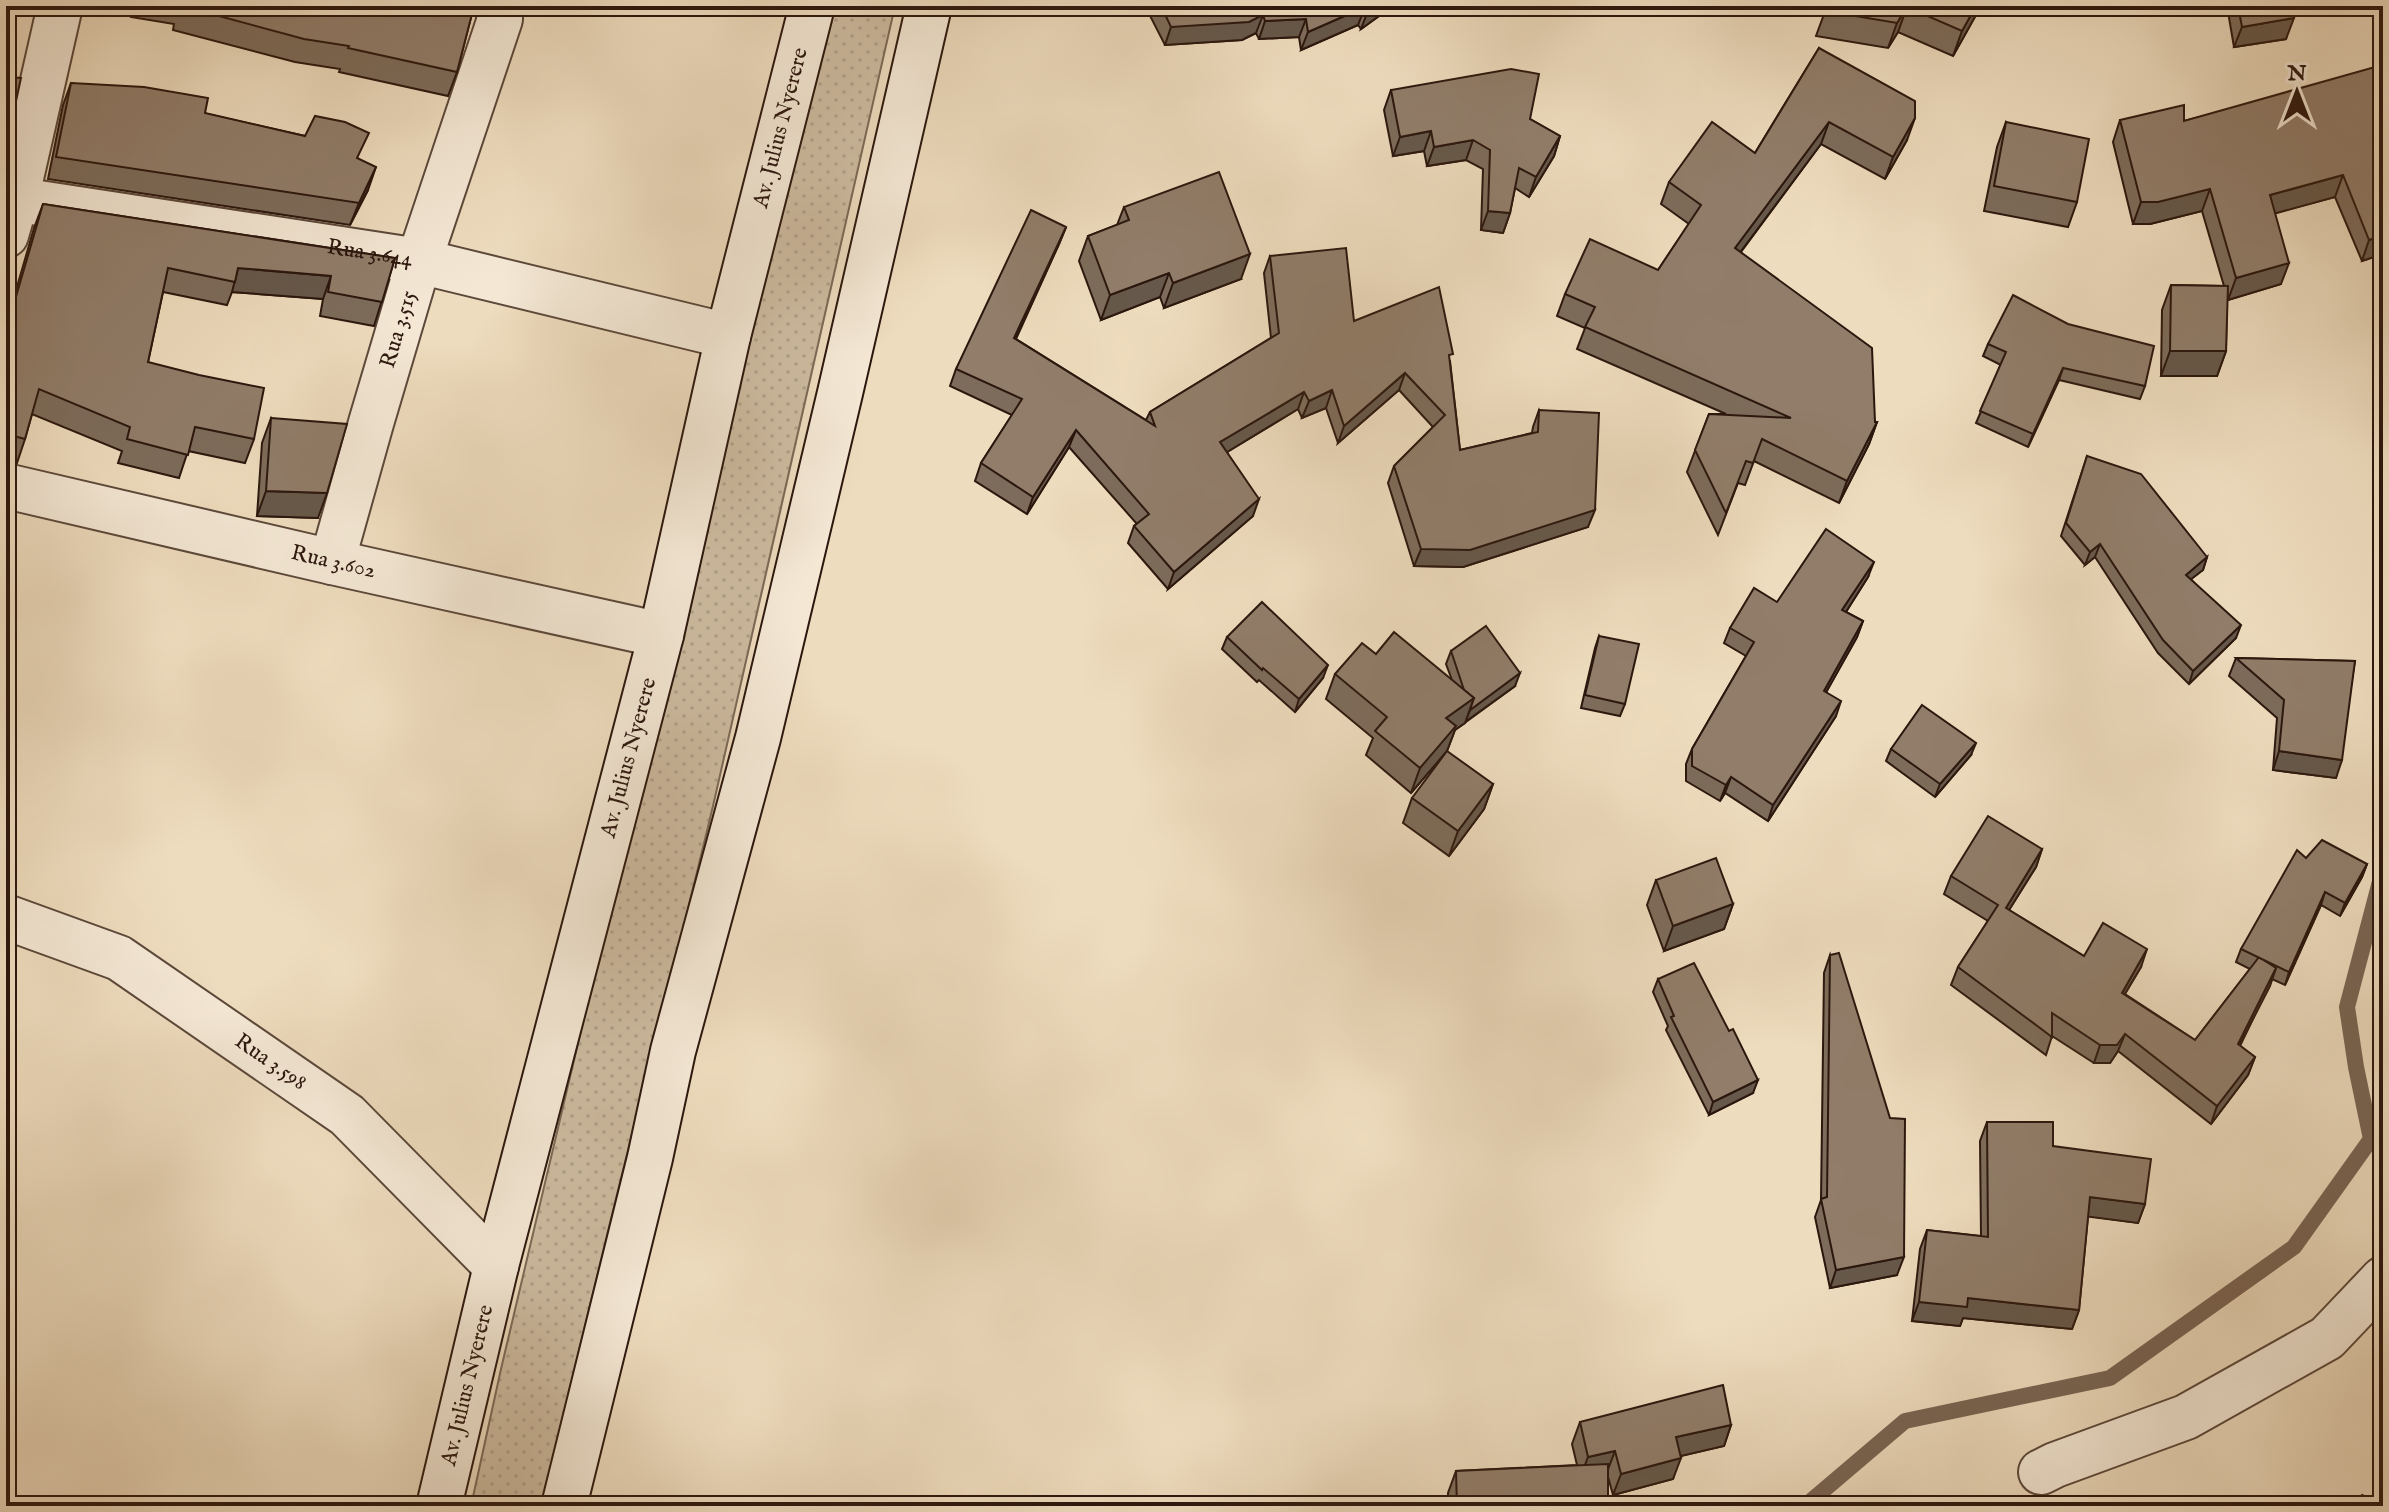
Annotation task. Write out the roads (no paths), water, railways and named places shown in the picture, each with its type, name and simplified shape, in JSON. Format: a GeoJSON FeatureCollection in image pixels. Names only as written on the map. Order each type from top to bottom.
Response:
{"type":"FeatureCollection","features":[{"type":"Feature","properties":{"kind":"street"},"geometry":{"type":"LineString","coordinates":[[9,211],[60,6]]}},
{"type":"Feature","properties":{"kind":"street","name":"Av. Julius Nyerere"},"geometry":{"type":"LineString","coordinates":[[439,1506],[496,1266],[661,635],[728,336],[812,6]]}},
{"type":"Feature","properties":{"kind":"street"},"geometry":{"type":"LineString","coordinates":[[564,1506],[650,1158],[673,1051],[758,738],[929,6]]}},
{"type":"Feature","properties":{"kind":"street","name":"Rua 3.515"},"geometry":{"type":"LineString","coordinates":[[332,562],[419,261],[500,19],[498,7]]}},
{"type":"Feature","properties":{"kind":"street","name":"Rua 3.644"},"geometry":{"type":"LineString","coordinates":[[9,211],[419,261],[728,336]]}},
{"type":"Feature","properties":{"kind":"street","name":"Rua 3.602"},"geometry":{"type":"LineString","coordinates":[[6,486],[661,635]]}},
{"type":"Feature","properties":{"kind":"street","name":"Rua 3.598"},"geometry":{"type":"LineString","coordinates":[[6,917],[119,958],[347,1115],[496,1266]]}},
{"type":"Feature","properties":{"kind":"street"},"geometry":{"type":"LineString","coordinates":[[2041,1472],[2186,1417],[2327,1338],[2383,1279]]}},
{"type":"Feature","properties":{"kind":"waterway"},"geometry":{"type":"LineString","coordinates":[[1805,1506],[1905,1421],[2110,1378],[2294,1247],[2371,1139],[2347,1007],[2383,870]]}}]}
